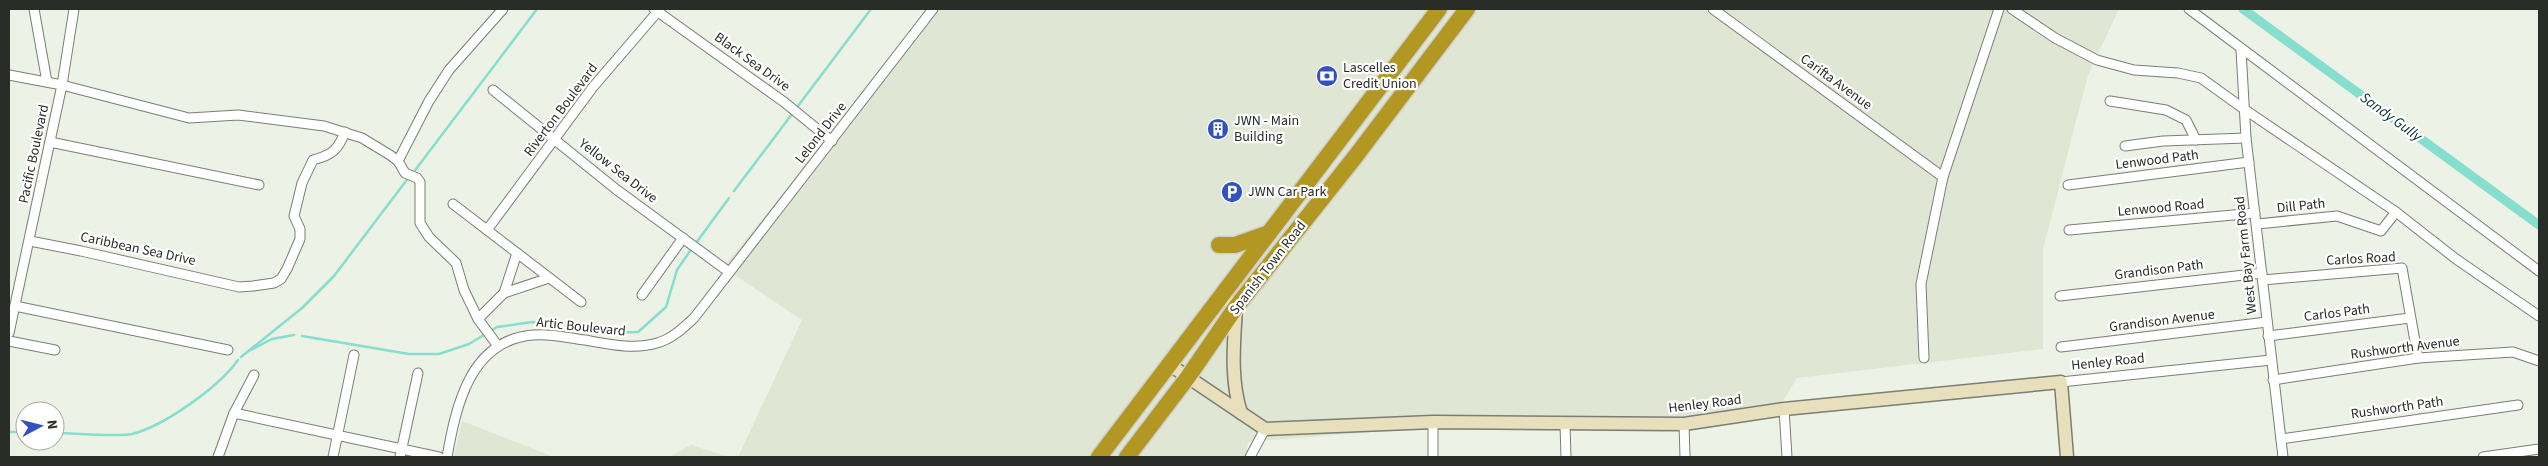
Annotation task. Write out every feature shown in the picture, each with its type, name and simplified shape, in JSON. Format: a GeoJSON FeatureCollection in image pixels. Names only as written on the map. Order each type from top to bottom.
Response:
{"type":"FeatureCollection","features":[{"type":"Feature","properties":{"kind":"highway","name":"Spanish Town Road"},"geometry":{"type":"LineString","coordinates":[[1099,457],[1439,9]]}},
{"type":"Feature","properties":{"kind":"highway","name":"Spanish Town Road"},"geometry":{"type":"LineString","coordinates":[[1127,457],[1188,377],[1236,307],[1468,9]]}},
{"type":"Feature","properties":{"kind":"highway"},"geometry":{"type":"LineString","coordinates":[[1419,36],[1438,49]]}},
{"type":"Feature","properties":{"kind":"highway"},"geometry":{"type":"LineString","coordinates":[[1219,245],[1235,245],[1270,232]]}},
{"type":"Feature","properties":{"kind":"street"},"geometry":{"type":"LineString","coordinates":[[34,9],[47,82]]}},
{"type":"Feature","properties":{"kind":"street","name":"Pacific Boulevard"},"geometry":{"type":"LineString","coordinates":[[9,333],[62,84],[74,9]]}},
{"type":"Feature","properties":{"kind":"street"},"geometry":{"type":"LineString","coordinates":[[398,161],[429,101],[449,70],[503,9]]}},
{"type":"Feature","properties":{"kind":"street","name":"Lelond Drive"},"geometry":{"type":"LineString","coordinates":[[729,272],[932,9]]}},
{"type":"Feature","properties":{"kind":"street","name":"Carifta Avenue"},"geometry":{"type":"LineString","coordinates":[[1713,9],[1942,177]]}},
{"type":"Feature","properties":{"kind":"street"},"geometry":{"type":"LineString","coordinates":[[1924,358],[1921,284],[1942,177],[1999,9]]}},
{"type":"Feature","properties":{"kind":"street"},"geometry":{"type":"LineString","coordinates":[[2012,9],[2055,38],[2097,60],[2134,70],[2178,73],[2201,78],[2396,212],[2456,259],[2539,316]]}},
{"type":"Feature","properties":{"kind":"street"},"geometry":{"type":"LineString","coordinates":[[2189,9],[2241,50],[2539,271]]}},
{"type":"Feature","properties":{"kind":"street","name":"Black Sea Drive"},"geometry":{"type":"LineString","coordinates":[[657,10],[788,105],[832,141]]}},
{"type":"Feature","properties":{"kind":"street","name":"Riverton Boulevard"},"geometry":{"type":"LineString","coordinates":[[487,230],[593,87],[657,10]]}},
{"type":"Feature","properties":{"kind":"street","name":"West Bay Farm Road"},"geometry":{"type":"LineString","coordinates":[[2241,50],[2246,138],[2283,457]]}},
{"type":"Feature","properties":{"kind":"street"},"geometry":{"type":"LineString","coordinates":[[9,75],[62,84],[189,118],[238,115],[324,126],[362,138],[398,161],[405,174],[417,178],[420,182],[418,199],[420,222],[429,237],[456,263],[464,290],[481,323],[496,342]]}},
{"type":"Feature","properties":{"kind":"street","name":"Yellow Sea Drive"},"geometry":{"type":"LineString","coordinates":[[493,90],[617,190],[729,272]]}},
{"type":"Feature","properties":{"kind":"street"},"geometry":{"type":"LineString","coordinates":[[2110,101],[2166,110],[2186,120],[2196,140]]}},
{"type":"Feature","properties":{"kind":"street","name":"Caribbean Sea Drive"},"geometry":{"type":"LineString","coordinates":[[30,241],[81,250],[240,286],[274,283],[281,278],[300,239],[300,229],[294,216],[306,172],[313,160],[328,156],[338,149],[344,132]]}},
{"type":"Feature","properties":{"kind":"street"},"geometry":{"type":"LineString","coordinates":[[2125,146],[2246,138]]}},
{"type":"Feature","properties":{"kind":"street"},"geometry":{"type":"LineString","coordinates":[[50,142],[259,185]]}},
{"type":"Feature","properties":{"kind":"street","name":"Lenwood Path"},"geometry":{"type":"LineString","coordinates":[[2068,185],[2249,162]]}},
{"type":"Feature","properties":{"kind":"street"},"geometry":{"type":"LineString","coordinates":[[453,204],[580,302]]}},
{"type":"Feature","properties":{"kind":"street","name":"Dill Path"},"geometry":{"type":"LineString","coordinates":[[2257,224],[2337,216],[2381,231],[2396,212]]}},
{"type":"Feature","properties":{"kind":"street","name":"Lenwood Road"},"geometry":{"type":"LineString","coordinates":[[2069,230],[2255,213]]}},
{"type":"Feature","properties":{"kind":"street"},"geometry":{"type":"LineString","coordinates":[[642,295],[684,238]]}},
{"type":"Feature","properties":{"kind":"street"},"geometry":{"type":"LineString","coordinates":[[481,323],[504,293],[517,253]]}},
{"type":"Feature","properties":{"kind":"street","name":"Carlos Road"},"geometry":{"type":"LineString","coordinates":[[2262,277],[2402,268],[2418,358]]}},
{"type":"Feature","properties":{"kind":"street","name":"Artic Boulevard"},"geometry":{"type":"LineString","coordinates":[[447,457],[464,389],[480,361],[496,342],[534,334],[627,346],[657,343],[679,332],[694,318],[729,272]]}},
{"type":"Feature","properties":{"kind":"street","name":"Grandison Path"},"geometry":{"type":"LineString","coordinates":[[2060,296],[2262,277]]}},
{"type":"Feature","properties":{"kind":"street"},"geometry":{"type":"LineString","coordinates":[[504,293],[549,278]]}},
{"type":"Feature","properties":{"kind":"street"},"geometry":{"type":"LineString","coordinates":[[1222,295],[1236,307],[1233,369],[1235,393],[1241,413]]}},
{"type":"Feature","properties":{"kind":"street"},"geometry":{"type":"LineString","coordinates":[[15,306],[228,350]]}},
{"type":"Feature","properties":{"kind":"street","name":"Carlos Path"},"geometry":{"type":"LineString","coordinates":[[2268,336],[2410,318]]}},
{"type":"Feature","properties":{"kind":"street","name":"Grandison Avenue"},"geometry":{"type":"LineString","coordinates":[[2061,347],[2266,322]]}},
{"type":"Feature","properties":{"kind":"street"},"geometry":{"type":"LineString","coordinates":[[9,341],[54,350]]}},
{"type":"Feature","properties":{"kind":"street","name":"Rushworth Avenue"},"geometry":{"type":"LineString","coordinates":[[2273,380],[2418,358],[2513,352],[2539,361]]}},
{"type":"Feature","properties":{"kind":"street"},"geometry":{"type":"LineString","coordinates":[[333,457],[354,355]]}},
{"type":"Feature","properties":{"kind":"street","name":"Henley Road"},"geometry":{"type":"LineString","coordinates":[[1266,428],[1433,422],[1566,425],[1684,424],[1784,409],[2271,360]]}},
{"type":"Feature","properties":{"kind":"street"},"geometry":{"type":"LineString","coordinates":[[1170,365],[1266,428],[1250,457]]}},
{"type":"Feature","properties":{"kind":"street"},"geometry":{"type":"LineString","coordinates":[[401,454],[418,373]]}},
{"type":"Feature","properties":{"kind":"street"},"geometry":{"type":"LineString","coordinates":[[218,457],[234,413],[254,375]]}},
{"type":"Feature","properties":{"kind":"street"},"geometry":{"type":"LineString","coordinates":[[2061,382],[2067,457]]}},
{"type":"Feature","properties":{"kind":"street","name":"Rushworth Path"},"geometry":{"type":"LineString","coordinates":[[2281,439],[2518,405]]}},
{"type":"Feature","properties":{"kind":"street"},"geometry":{"type":"LineString","coordinates":[[1784,409],[1787,457]]}},
{"type":"Feature","properties":{"kind":"street"},"geometry":{"type":"LineString","coordinates":[[234,413],[338,436],[401,454],[439,457]]}},
{"type":"Feature","properties":{"kind":"street"},"geometry":{"type":"LineString","coordinates":[[1433,422],[1433,457]]}},
{"type":"Feature","properties":{"kind":"street"},"geometry":{"type":"LineString","coordinates":[[1684,424],[1685,457]]}},
{"type":"Feature","properties":{"kind":"street"},"geometry":{"type":"LineString","coordinates":[[1566,425],[1566,457]]}},
{"type":"Feature","properties":{"kind":"street"},"geometry":{"type":"LineString","coordinates":[[2484,457],[2539,449]]}},
{"type":"Feature","properties":{"kind":"shaded area"},"geometry":{"type":"Polygon","coordinates":[[[937,9],[2119,9],[2088,75],[2043,249],[2043,349],[1797,378],[1772,418],[1665,432],[1411,429],[1248,442],[1246,457],[738,457],[802,320],[723,267],[937,9]]]}},
{"type":"Feature","properties":{"kind":"shaded area"},"geometry":{"type":"Polygon","coordinates":[[[462,421],[554,457],[454,457],[462,421]]]}},
{"type":"Feature","properties":{"kind":"shaded area"},"geometry":{"type":"Polygon","coordinates":[[[691,445],[730,457],[669,457],[691,445]]]}},
{"type":"Feature","properties":{"kind":"waterway"},"geometry":{"type":"LineString","coordinates":[[413,173],[537,9]]}},
{"type":"Feature","properties":{"kind":"waterway"},"geometry":{"type":"LineString","coordinates":[[734,191],[871,9]]}},
{"type":"Feature","properties":{"kind":"waterway","name":"Sandy Gully"},"geometry":{"type":"LineString","coordinates":[[2243,9],[2539,225]]}},
{"type":"Feature","properties":{"kind":"waterway"},"geometry":{"type":"LineString","coordinates":[[241,357],[302,308],[334,276],[409,177]]}},
{"type":"Feature","properties":{"kind":"waterway"},"geometry":{"type":"LineString","coordinates":[[696,243],[729,198]]}},
{"type":"Feature","properties":{"kind":"waterway"},"geometry":{"type":"LineString","coordinates":[[302,336],[409,354],[439,354],[469,344],[497,327],[532,322],[563,324],[605,333],[638,332],[666,307],[677,270],[692,248]]}},
{"type":"Feature","properties":{"kind":"waterway"},"geometry":{"type":"LineString","coordinates":[[251,350],[272,339],[294,335]]}},
{"type":"Feature","properties":{"kind":"waterway"},"geometry":{"type":"LineString","coordinates":[[65,433],[125,435],[145,430],[175,414],[205,393],[238,360]]}},
{"type":"Feature","properties":{"kind":"waterway"},"geometry":{"type":"LineString","coordinates":[[9,432],[15,432]]}},
{"type":"Feature","properties":{"kind":"place","name":"Lascelles Credit Union"},"geometry":{"type":"Point","coordinates":[1327,76]}},
{"type":"Feature","properties":{"kind":"place","name":"JWN - Main Building"},"geometry":{"type":"Point","coordinates":[1218,129]}},
{"type":"Feature","properties":{"kind":"place","name":"JWN Car Park"},"geometry":{"type":"Point","coordinates":[1232,192]}}]}
